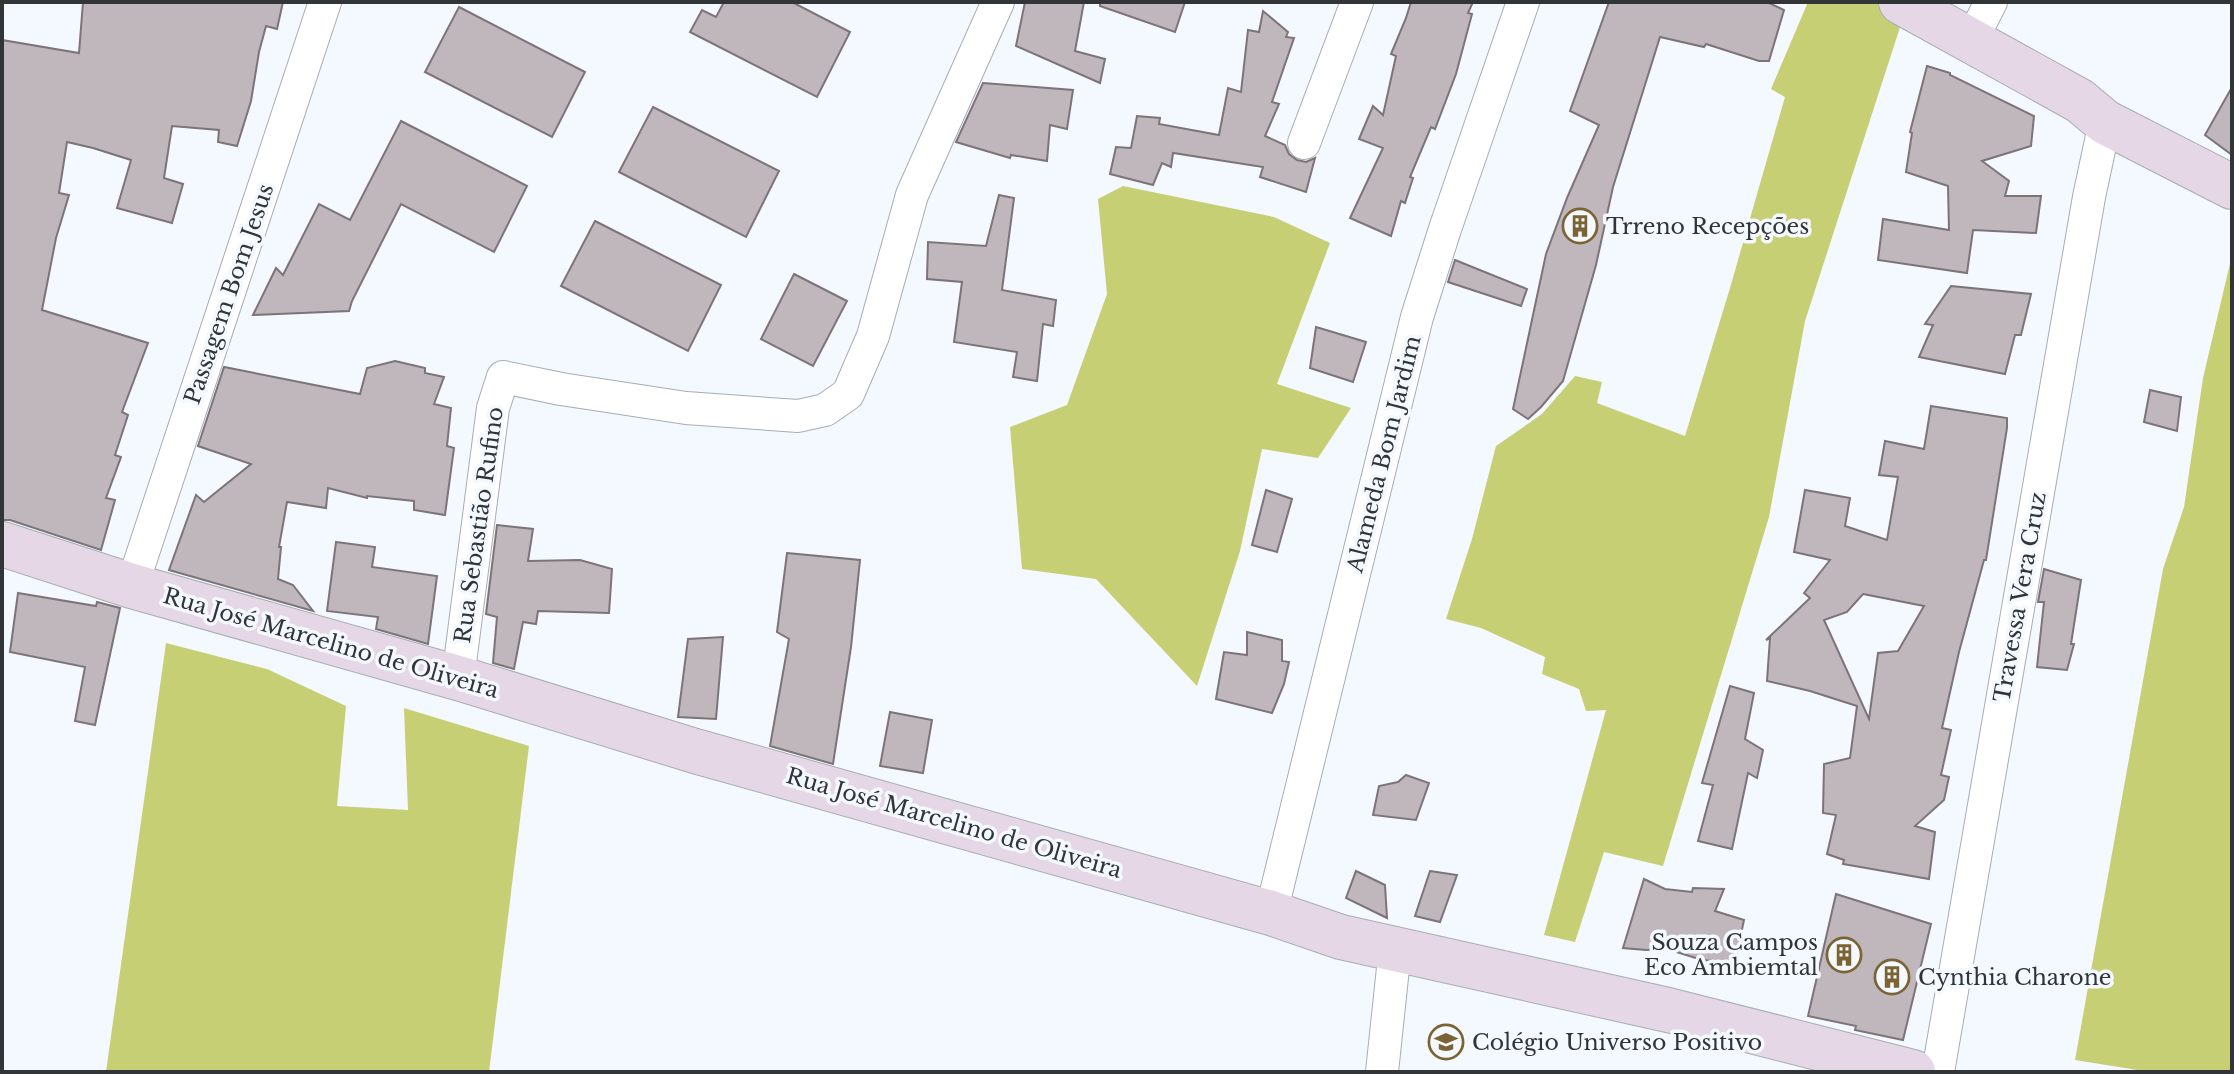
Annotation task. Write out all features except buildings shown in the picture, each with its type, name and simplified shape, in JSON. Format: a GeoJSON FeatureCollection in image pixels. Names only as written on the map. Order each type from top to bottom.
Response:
{"type":"FeatureCollection","features":[{"type":"Feature","properties":{"kind":"street","name":"Passagem Bom Jesus"},"geometry":{"type":"LineString","coordinates":[[132,586],[325,2]]}},
{"type":"Feature","properties":{"kind":"street","name":"Rua Sebastião Rufino"},"geometry":{"type":"LineString","coordinates":[[458,678],[493,408],[503,377],[686,408],[798,416],[825,410],[848,394],[873,336],[912,195],[998,2]]}},
{"type":"Feature","properties":{"kind":"street"},"geometry":{"type":"LineString","coordinates":[[1304,143],[1357,2]]}},
{"type":"Feature","properties":{"kind":"street","name":"Alameda Bom Jardim"},"geometry":{"type":"LineString","coordinates":[[1271,913],[1417,317],[1523,2]]}},
{"type":"Feature","properties":{"kind":"street"},"geometry":{"type":"LineString","coordinates":[[1901,2],[2080,101],[2105,122],[2232,187]]}},
{"type":"Feature","properties":{"kind":"street"},"geometry":{"type":"LineString","coordinates":[[1971,41],[1991,2]]}},
{"type":"Feature","properties":{"kind":"street","name":"Travessa Vera Cruz"},"geometry":{"type":"LineString","coordinates":[[1938,1072],[2089,197],[2105,122]]}},
{"type":"Feature","properties":{"kind":"street","name":"Rua José Marcelino de Oliveira"},"geometry":{"type":"LineString","coordinates":[[2,544],[132,586],[458,678],[695,751],[1271,913],[1341,937],[1668,1010],[1913,1072]]}},
{"type":"Feature","properties":{"kind":"street"},"geometry":{"type":"LineString","coordinates":[[1382,1072],[1395,949]]}},
{"type":"Feature","properties":{"kind":"green space"},"geometry":{"type":"Polygon","coordinates":[[[1808,2],[1875,2],[1903,18],[1805,321],[1769,517],[1663,866],[1604,852],[1575,942],[1544,935],[1606,710],[1586,711],[1579,689],[1542,674],[1545,657],[1481,628],[1446,619],[1472,539],[1496,446],[1542,414],[1575,376],[1602,382],[1597,403],[1685,436],[1785,97],[1771,89],[1808,2]]]}},
{"type":"Feature","properties":{"kind":"green space"},"geometry":{"type":"Polygon","coordinates":[[[1123,186],[1274,217],[1330,243],[1277,384],[1351,408],[1318,458],[1262,449],[1240,551],[1197,686],[1096,579],[1022,569],[1010,427],[1067,405],[1107,294],[1098,199],[1123,186]]]}},
{"type":"Feature","properties":{"kind":"green space"},"geometry":{"type":"Polygon","coordinates":[[[2232,255],[2232,1072],[2150,1072],[2075,1060],[2163,569],[2184,507],[2203,378],[2232,255]]]}},
{"type":"Feature","properties":{"kind":"green space"},"geometry":{"type":"Polygon","coordinates":[[[166,643],[267,669],[346,706],[337,806],[408,810],[404,708],[529,746],[489,1072],[106,1072],[166,643]]]}},
{"type":"Feature","properties":{"kind":"place","name":"Trreno Recepções"},"geometry":{"type":"Point","coordinates":[1580,226]}},
{"type":"Feature","properties":{"kind":"place","name":"Souza Campos Eco Ambiemtal"},"geometry":{"type":"Point","coordinates":[1844,955]}},
{"type":"Feature","properties":{"kind":"place","name":"Cynthia Charone"},"geometry":{"type":"Point","coordinates":[1892,977]}},
{"type":"Feature","properties":{"kind":"place","name":"Colégio Universo Positivo"},"geometry":{"type":"Point","coordinates":[1446,1042]}}]}
